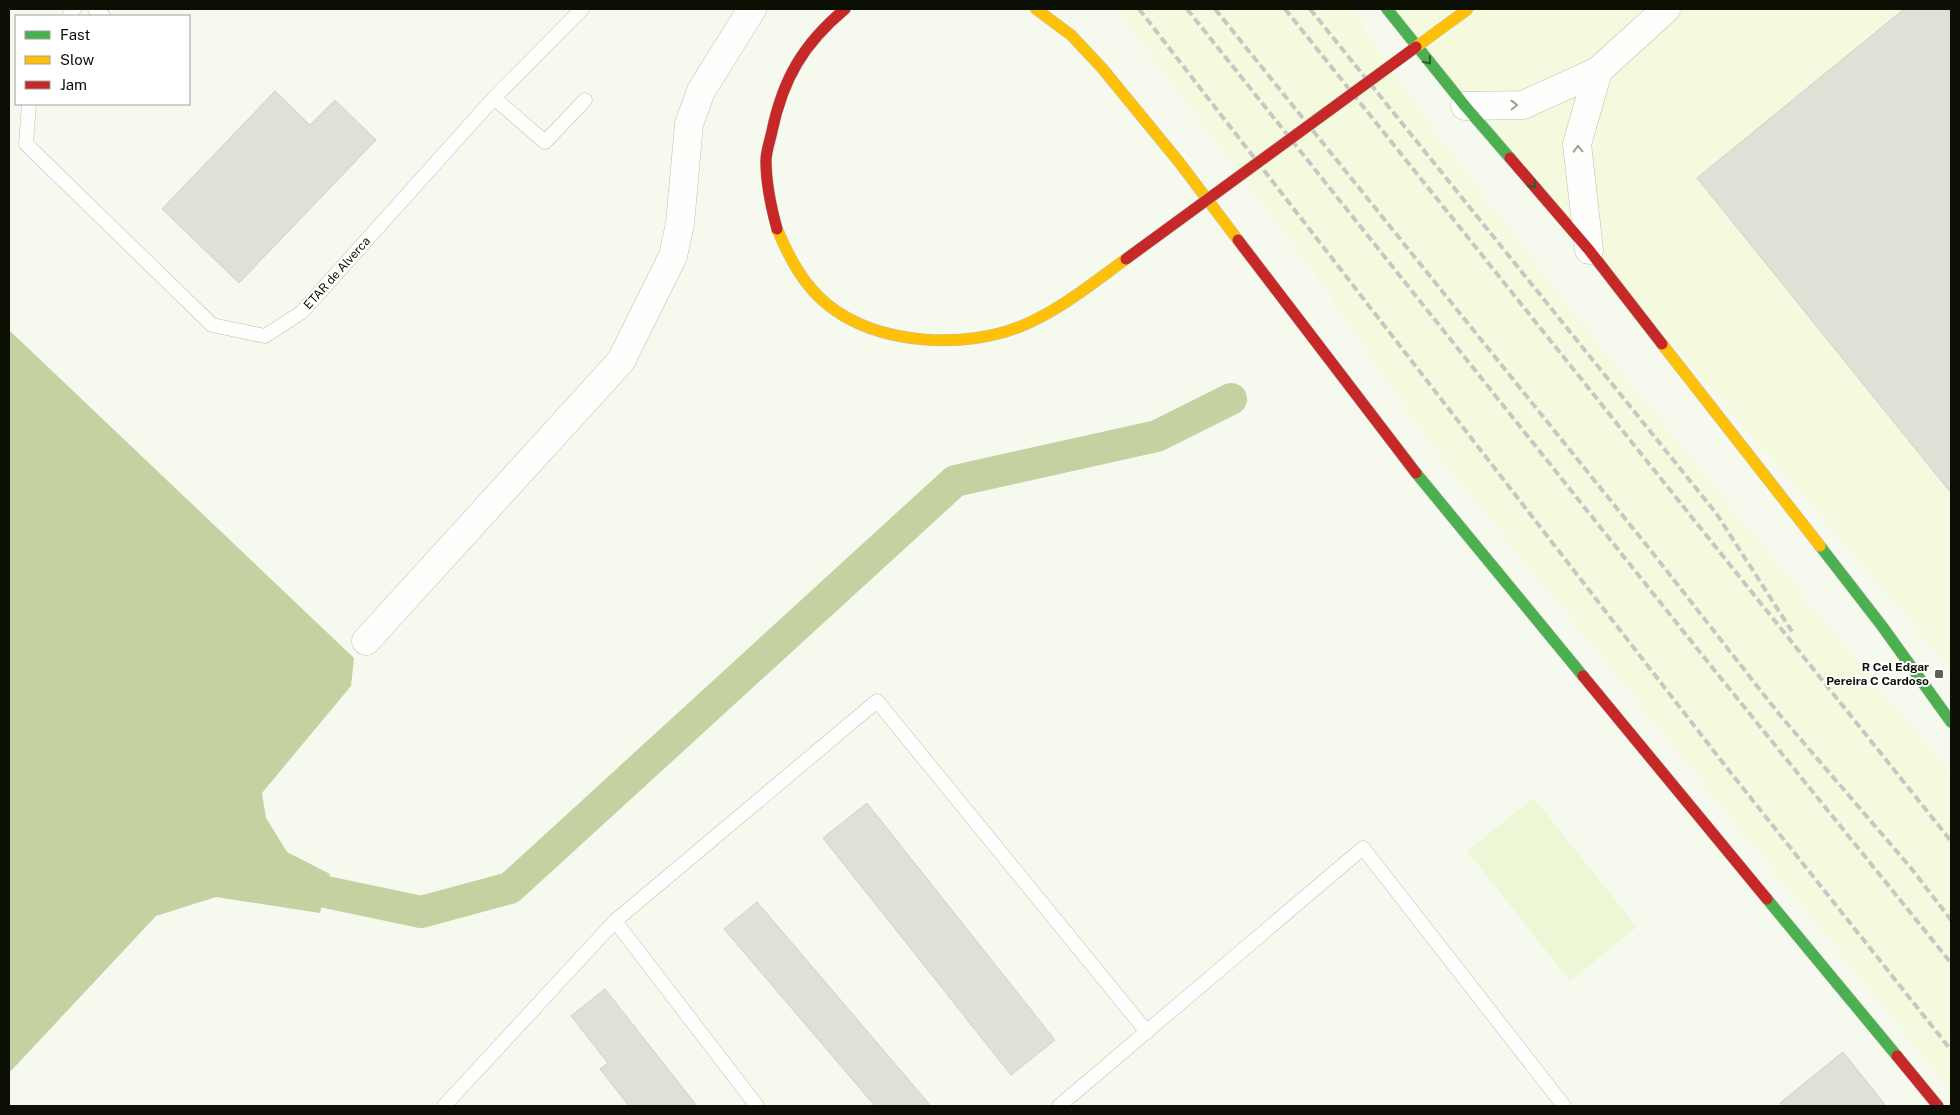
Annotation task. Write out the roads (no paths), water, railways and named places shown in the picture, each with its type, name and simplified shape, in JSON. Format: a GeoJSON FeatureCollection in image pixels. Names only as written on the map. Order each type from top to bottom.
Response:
{"type":"FeatureCollection","features":[{"type":"Feature","properties":{"kind":"street"},"geometry":{"type":"LineString","coordinates":[[366,641],[621,361],[673,256],[680,224],[689,124],[701,90],[752,9]]}},
{"type":"Feature","properties":{"kind":"street"},"geometry":{"type":"LineString","coordinates":[[845,9],[829,22],[803,55],[782,92],[766,161],[770,203],[782,240],[799,274],[823,301],[846,318],[882,332],[925,339],[962,340],[1006,332],[1044,316],[1468,9]]}},
{"type":"Feature","properties":{"kind":"street"},"geometry":{"type":"LineString","coordinates":[[1036,9],[1071,35],[1102,68],[1179,162],[1430,491],[1938,1106]]}},
{"type":"Feature","properties":{"kind":"street"},"geometry":{"type":"LineString","coordinates":[[1388,9],[1465,106],[1589,250],[1876,618],[1951,722]]}},
{"type":"Feature","properties":{"kind":"street"},"geometry":{"type":"LineString","coordinates":[[1465,106],[1523,105],[1598,71],[1666,9]]}},
{"type":"Feature","properties":{"kind":"street"},"geometry":{"type":"LineString","coordinates":[[1589,250],[1577,144],[1598,71]]}},
{"type":"Feature","properties":{"kind":"lane","name":"ETAR de Alverca"},"geometry":{"type":"LineString","coordinates":[[29,105],[26,144],[212,325],[265,336],[302,312],[494,98],[582,9]]}},
{"type":"Feature","properties":{"kind":"lane"},"geometry":{"type":"LineString","coordinates":[[494,98],[545,142],[585,100]]}},
{"type":"Feature","properties":{"kind":"lane"},"geometry":{"type":"LineString","coordinates":[[444,1106],[615,921],[877,701],[1147,1032]]}},
{"type":"Feature","properties":{"kind":"lane"},"geometry":{"type":"LineString","coordinates":[[1060,1106],[1363,848],[1564,1106]]}},
{"type":"Feature","properties":{"kind":"lane"},"geometry":{"type":"LineString","coordinates":[[615,921],[757,1106]]}},
{"type":"Feature","properties":{"kind":"waterway"},"geometry":{"type":"LineString","coordinates":[[326,892],[421,912],[510,888],[955,481],[1157,436],[1231,399]]}},
{"type":"Feature","properties":{"kind":"railway"},"geometry":{"type":"LineString","coordinates":[[1139,9],[1723,763],[1951,1050]]}},
{"type":"Feature","properties":{"kind":"railway"},"geometry":{"type":"LineString","coordinates":[[1187,9],[1703,656],[1951,963]]}},
{"type":"Feature","properties":{"kind":"railway"},"geometry":{"type":"LineString","coordinates":[[1215,9],[1648,547],[1779,714],[1911,868],[1951,920]]}},
{"type":"Feature","properties":{"kind":"railway"},"geometry":{"type":"LineString","coordinates":[[1285,9],[1951,841]]}},
{"type":"Feature","properties":{"kind":"railway"},"geometry":{"type":"LineString","coordinates":[[1310,9],[1716,513],[1793,633]]}},
{"type":"Feature","properties":{"kind":"place","name":"R Cel Edgar Pereira C Cardoso"},"geometry":{"type":"Point","coordinates":[1939,674]}}]}
